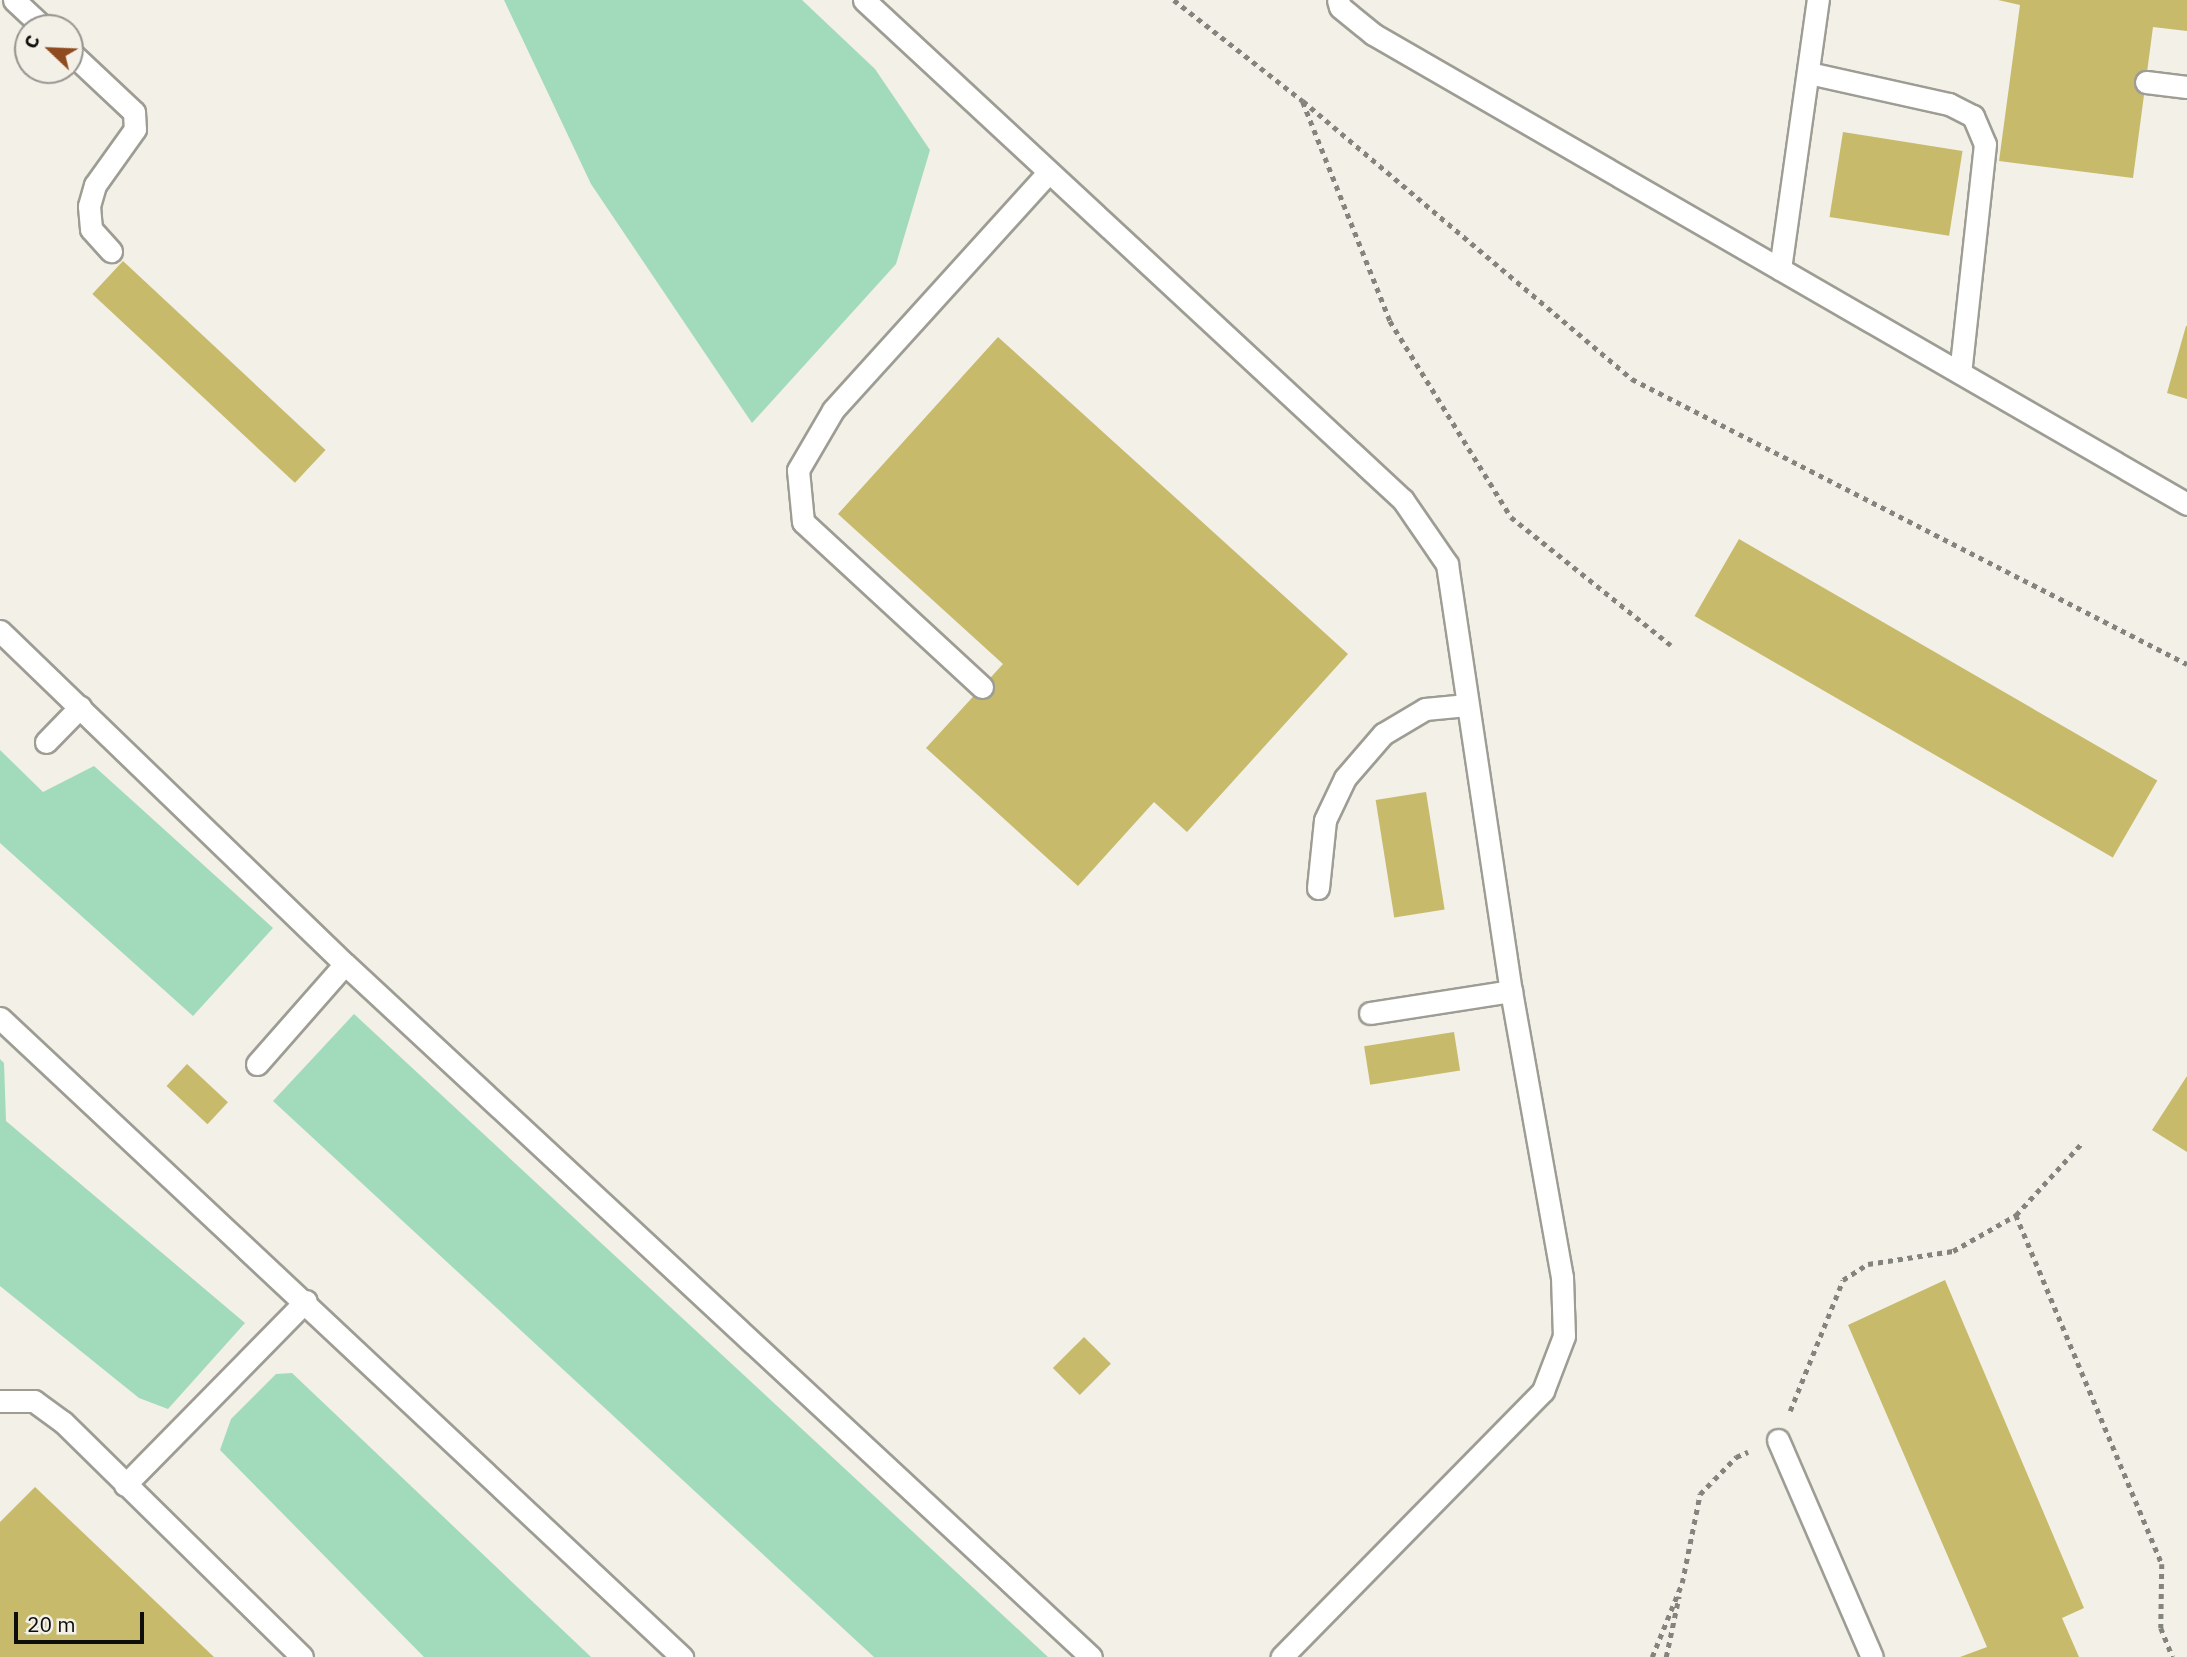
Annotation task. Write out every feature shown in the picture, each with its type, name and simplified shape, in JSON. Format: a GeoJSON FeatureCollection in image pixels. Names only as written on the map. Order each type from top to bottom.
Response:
{"type":"FeatureCollection","features":[{"type":"Feature","properties":{"kind":"lane"},"geometry":{"type":"LineString","coordinates":[[13,0],[28,14]]}},
{"type":"Feature","properties":{"kind":"lane"},"geometry":{"type":"LineString","coordinates":[[864,0],[1403,500],[1447,564],[1511,991],[1562,1277],[1564,1336],[1543,1391],[1282,1657]]}},
{"type":"Feature","properties":{"kind":"lane"},"geometry":{"type":"LineString","coordinates":[[1338,0],[1340,7],[1373,34],[2187,503]]}},
{"type":"Feature","properties":{"kind":"lane"},"geometry":{"type":"LineString","coordinates":[[1780,269],[1818,0]]}},
{"type":"Feature","properties":{"kind":"lane"},"geometry":{"type":"LineString","coordinates":[[84,65],[134,112],[135,129],[95,185],[89,206],[91,229],[111,251]]}},
{"type":"Feature","properties":{"kind":"lane"},"geometry":{"type":"LineString","coordinates":[[1809,73],[1950,104],[1973,116],[1984,144],[1960,373]]}},
{"type":"Feature","properties":{"kind":"lane"},"geometry":{"type":"LineString","coordinates":[[2146,82],[2187,87]]}},
{"type":"Feature","properties":{"kind":"lane"},"geometry":{"type":"LineString","coordinates":[[982,687],[803,522],[798,470],[833,410],[1049,172]]}},
{"type":"Feature","properties":{"kind":"lane"},"geometry":{"type":"LineString","coordinates":[[0,631],[345,964],[1091,1657]]}},
{"type":"Feature","properties":{"kind":"lane"},"geometry":{"type":"LineString","coordinates":[[1318,888],[1325,820],[1345,778],[1383,734],[1424,709],[1467,705]]}},
{"type":"Feature","properties":{"kind":"lane"},"geometry":{"type":"LineString","coordinates":[[46,742],[79,707]]}},
{"type":"Feature","properties":{"kind":"lane"},"geometry":{"type":"LineString","coordinates":[[257,1065],[345,964]]}},
{"type":"Feature","properties":{"kind":"lane"},"geometry":{"type":"LineString","coordinates":[[1370,1013],[1511,991]]}},
{"type":"Feature","properties":{"kind":"lane"},"geometry":{"type":"LineString","coordinates":[[0,1018],[306,1301],[682,1657]]}},
{"type":"Feature","properties":{"kind":"lane"},"geometry":{"type":"LineString","coordinates":[[125,1485],[306,1301]]}},
{"type":"Feature","properties":{"kind":"lane"},"geometry":{"type":"LineString","coordinates":[[0,1401],[34,1401],[125,1485],[302,1657]]}},
{"type":"Feature","properties":{"kind":"lane"},"geometry":{"type":"LineString","coordinates":[[1778,1440],[1872,1657]]}},
{"type":"Feature","properties":{"kind":"path"},"geometry":{"type":"LineString","coordinates":[[1174,0],[1303,101],[1632,379],[2187,664]]}},
{"type":"Feature","properties":{"kind":"path"},"geometry":{"type":"LineString","coordinates":[[1303,101],[1390,321],[1511,517],[1671,645]]}},
{"type":"Feature","properties":{"kind":"path"},"geometry":{"type":"LineString","coordinates":[[1667,1657],[1700,1494],[1736,1457],[1778,1440],[1843,1280],[1868,1264],[1953,1251],[2016,1214],[2083,1142]]}},
{"type":"Feature","properties":{"kind":"path"},"geometry":{"type":"LineString","coordinates":[[2016,1214],[2162,1564],[2161,1628],[2173,1657]]}},
{"type":"Feature","properties":{"kind":"path"},"geometry":{"type":"LineString","coordinates":[[1652,1657],[1682,1583]]}},
{"type":"Feature","properties":{"kind":"green space"},"geometry":{"type":"Polygon","coordinates":[[[504,0],[802,0],[875,69],[930,150],[896,264],[752,423],[591,184],[504,0]]]}},
{"type":"Feature","properties":{"kind":"green space"},"geometry":{"type":"Polygon","coordinates":[[[0,750],[43,792],[94,766],[273,928],[193,1016],[0,843],[0,750]]]}},
{"type":"Feature","properties":{"kind":"green space"},"geometry":{"type":"Polygon","coordinates":[[[354,1014],[1048,1657],[874,1657],[273,1101],[354,1014]]]}},
{"type":"Feature","properties":{"kind":"green space"},"geometry":{"type":"Polygon","coordinates":[[[0,1059],[4,1063],[6,1121],[245,1323],[168,1409],[139,1398],[0,1286],[0,1059]]]}},
{"type":"Feature","properties":{"kind":"green space"},"geometry":{"type":"Polygon","coordinates":[[[292,1373],[591,1657],[424,1657],[220,1450],[231,1419],[276,1374],[292,1373]]]}},
{"type":"Feature","properties":{"kind":"building"},"geometry":{"type":"Polygon","coordinates":[[[1998,0],[2187,0],[2187,31],[2153,27],[2133,178],[1999,161],[2020,5],[1998,0]]]}},
{"type":"Feature","properties":{"kind":"building"},"geometry":{"type":"Polygon","coordinates":[[[1843,132],[1963,151],[1949,236],[1830,217],[1843,132]]]}},
{"type":"Feature","properties":{"kind":"building"},"geometry":{"type":"Polygon","coordinates":[[[123,261],[326,450],[295,483],[92,294],[123,261]]]}},
{"type":"Feature","properties":{"kind":"building"},"geometry":{"type":"Polygon","coordinates":[[[2187,326],[2187,399],[2167,393],[2187,326]]]}},
{"type":"Feature","properties":{"kind":"building"},"geometry":{"type":"Polygon","coordinates":[[[998,337],[1348,654],[1187,832],[1154,802],[1078,886],[926,748],[1003,664],[838,514],[998,337]]]}},
{"type":"Feature","properties":{"kind":"building"},"geometry":{"type":"Polygon","coordinates":[[[1739,539],[2157,780],[2113,858],[1694,616],[1739,539]]]}},
{"type":"Feature","properties":{"kind":"building"},"geometry":{"type":"Polygon","coordinates":[[[1426,792],[1445,910],[1394,918],[1376,800],[1426,792]]]}},
{"type":"Feature","properties":{"kind":"building"},"geometry":{"type":"Polygon","coordinates":[[[1454,1032],[1460,1071],[1370,1085],[1364,1046],[1454,1032]]]}},
{"type":"Feature","properties":{"kind":"building"},"geometry":{"type":"Polygon","coordinates":[[[187,1064],[228,1102],[207,1124],[167,1086],[187,1064]]]}},
{"type":"Feature","properties":{"kind":"building"},"geometry":{"type":"Polygon","coordinates":[[[2187,1076],[2187,1152],[2152,1130],[2187,1076]]]}},
{"type":"Feature","properties":{"kind":"building"},"geometry":{"type":"Polygon","coordinates":[[[1945,1280],[2084,1608],[2062,1618],[2079,1657],[1960,1657],[1987,1647],[1848,1325],[1945,1280]]]}},
{"type":"Feature","properties":{"kind":"building"},"geometry":{"type":"Polygon","coordinates":[[[1084,1337],[1111,1364],[1080,1395],[1053,1368],[1084,1337]]]}},
{"type":"Feature","properties":{"kind":"building"},"geometry":{"type":"Polygon","coordinates":[[[35,1487],[214,1657],[0,1657],[0,1522],[35,1487]]]}}]}
